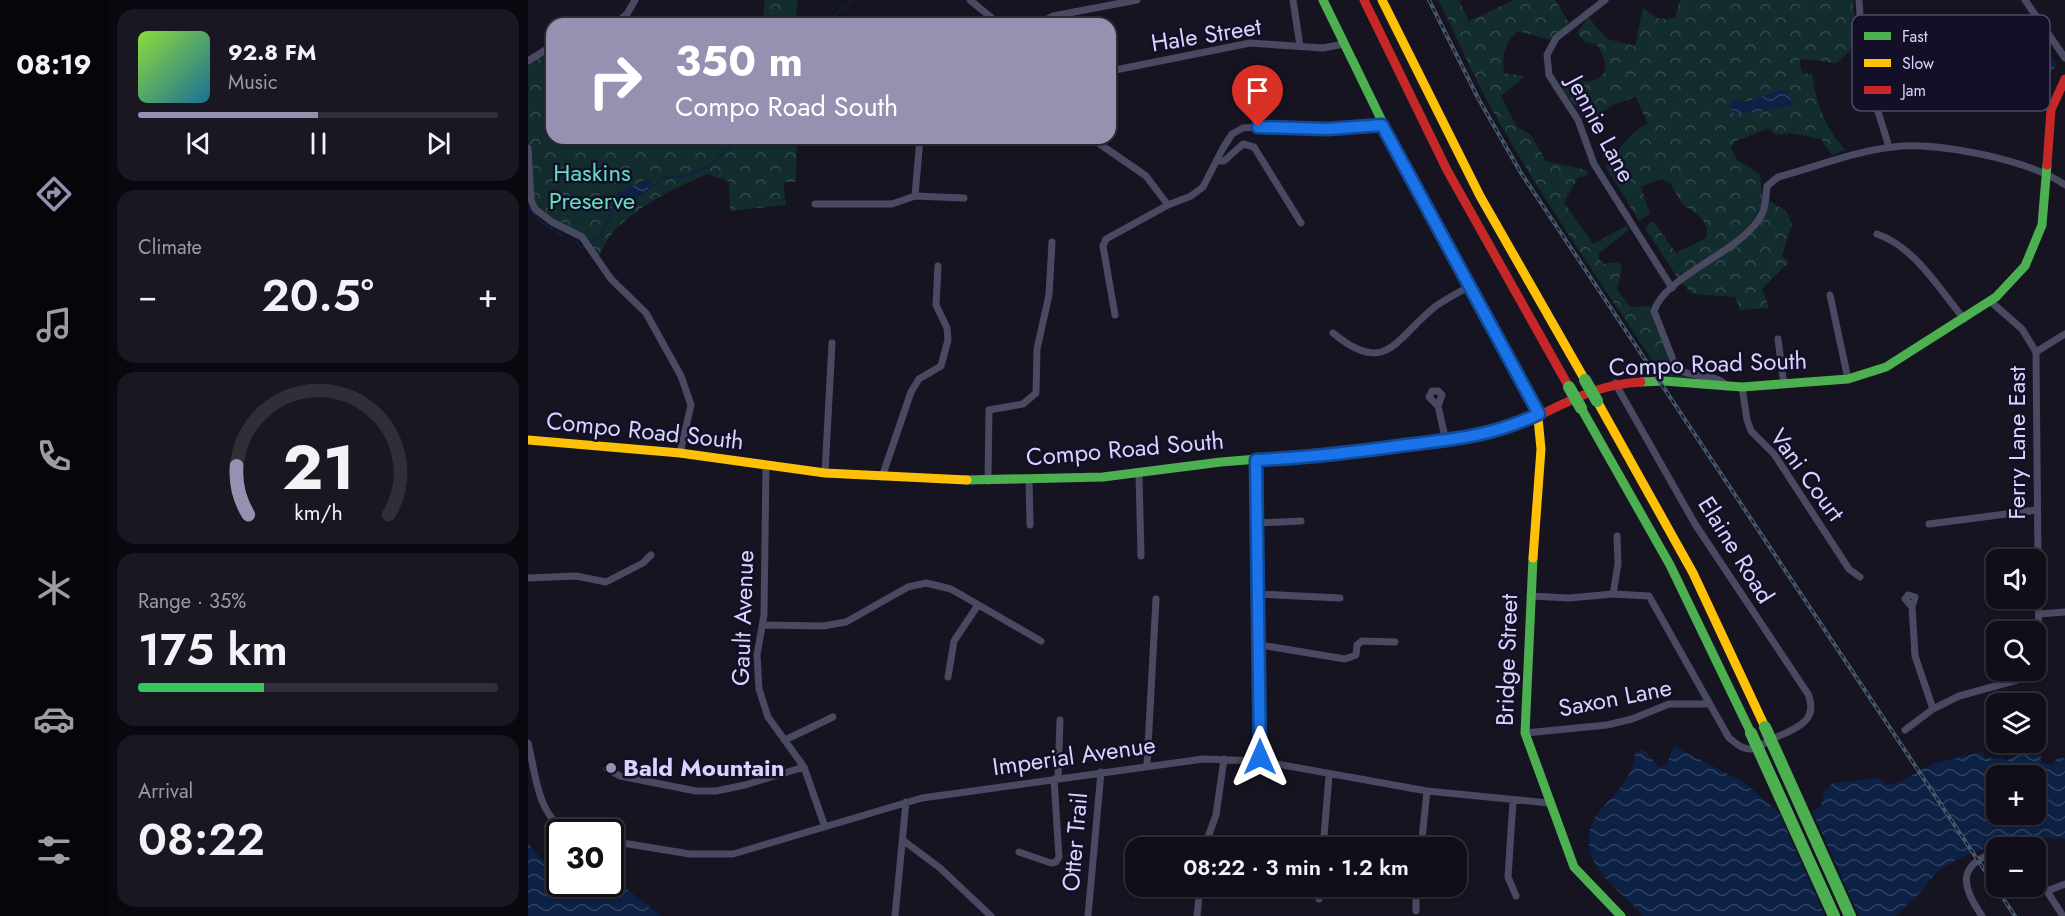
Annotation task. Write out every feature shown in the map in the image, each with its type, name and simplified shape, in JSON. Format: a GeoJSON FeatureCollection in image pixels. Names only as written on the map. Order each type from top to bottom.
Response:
{"type":"FeatureCollection","features":[{"type":"Feature","properties":{"kind":"main road"},"geometry":{"type":"LineString","coordinates":[[1323,0],[1382,125],[1468,287],[1534,401],[1539,414]]}},
{"type":"Feature","properties":{"kind":"main road"},"geometry":{"type":"LineString","coordinates":[[1364,0],[1456,188],[1675,574],[1751,733],[1834,916]]}},
{"type":"Feature","properties":{"kind":"main road"},"geometry":{"type":"LineString","coordinates":[[1383,0],[1475,187],[1693,573],[1766,727],[1850,916]]}},
{"type":"Feature","properties":{"kind":"main road","name":"Compo Road South"},"geometry":{"type":"LineString","coordinates":[[528,440],[680,453],[825,473],[988,481],[1138,474],[1221,462],[1338,455],[1446,441],[1492,433],[1593,390],[1615,383],[1664,381],[1742,387],[1848,379],[1900,360],[1990,301],[2014,280],[2032,255],[2042,225],[2051,110],[2065,79]]}},
{"type":"Feature","properties":{"kind":"main road","name":"Bridge Street"},"geometry":{"type":"LineString","coordinates":[[1539,414],[1541,449],[1530,596],[1525,734],[1574,867],[1621,916]]}},
{"type":"Feature","properties":{"kind":"street"},"geometry":{"type":"LineString","coordinates":[[622,18],[635,0]]}},
{"type":"Feature","properties":{"kind":"street"},"geometry":{"type":"LineString","coordinates":[[970,0],[992,18]]}},
{"type":"Feature","properties":{"kind":"street"},"geometry":{"type":"LineString","coordinates":[[1049,18],[1137,0]]}},
{"type":"Feature","properties":{"kind":"street"},"geometry":{"type":"LineString","coordinates":[[1293,0],[1300,46]]}},
{"type":"Feature","properties":{"kind":"street","name":"Jennie Lane"},"geometry":{"type":"LineString","coordinates":[[1605,0],[1556,38],[1546,55],[1549,75],[1578,120],[1594,164],[1672,288]]}},
{"type":"Feature","properties":{"kind":"street"},"geometry":{"type":"LineString","coordinates":[[1859,0],[1860,15]]}},
{"type":"Feature","properties":{"kind":"street"},"geometry":{"type":"LineString","coordinates":[[2025,0],[2035,15]]}},
{"type":"Feature","properties":{"kind":"street"},"geometry":{"type":"LineString","coordinates":[[2050,36],[2065,58]]}},
{"type":"Feature","properties":{"kind":"street","name":"Hale Street"},"geometry":{"type":"LineString","coordinates":[[1116,70],[1250,43],[1327,48],[1344,44]]}},
{"type":"Feature","properties":{"kind":"street"},"geometry":{"type":"LineString","coordinates":[[528,61],[546,50]]}},
{"type":"Feature","properties":{"kind":"street"},"geometry":{"type":"LineString","coordinates":[[528,54],[539,55]]}},
{"type":"Feature","properties":{"kind":"street"},"geometry":{"type":"LineString","coordinates":[[1878,111],[1889,147]]}},
{"type":"Feature","properties":{"kind":"street"},"geometry":{"type":"LineString","coordinates":[[1116,315],[1103,246],[1106,238],[1168,205],[1191,196],[1203,187],[1232,134],[1243,128],[1272,126],[1327,129],[1382,125]]}},
{"type":"Feature","properties":{"kind":"street"},"geometry":{"type":"LineString","coordinates":[[915,196],[919,144]]}},
{"type":"Feature","properties":{"kind":"street"},"geometry":{"type":"LineString","coordinates":[[1100,144],[1146,176],[1168,205]]}},
{"type":"Feature","properties":{"kind":"street"},"geometry":{"type":"LineString","coordinates":[[1217,161],[1224,161],[1243,144],[1254,147],[1301,223]]}},
{"type":"Feature","properties":{"kind":"street"},"geometry":{"type":"LineString","coordinates":[[1728,387],[1718,378],[1681,372],[1675,365],[1654,311],[1656,305],[1672,288],[1749,230],[1762,213],[1767,186],[1778,177],[1889,147],[1930,146],[1986,156],[2046,174],[2065,185]]}},
{"type":"Feature","properties":{"kind":"street"},"geometry":{"type":"LineString","coordinates":[[528,148],[531,200],[535,209],[552,222],[582,237],[611,279],[646,313],[681,376],[691,405],[680,453]]}},
{"type":"Feature","properties":{"kind":"street"},"geometry":{"type":"LineString","coordinates":[[815,204],[892,204],[915,196],[964,198]]}},
{"type":"Feature","properties":{"kind":"street"},"geometry":{"type":"LineString","coordinates":[[1877,234],[1899,245],[1916,261],[1964,319]]}},
{"type":"Feature","properties":{"kind":"street"},"geometry":{"type":"LineString","coordinates":[[988,481],[989,410],[1023,404],[1036,393],[1037,349],[1049,295],[1052,242]]}},
{"type":"Feature","properties":{"kind":"street"},"geometry":{"type":"LineString","coordinates":[[882,477],[911,392],[920,380],[941,366],[948,340],[947,328],[936,305],[938,266]]}},
{"type":"Feature","properties":{"kind":"street"},"geometry":{"type":"LineString","coordinates":[[1333,333],[1364,353],[1375,354],[1401,341],[1436,306],[1468,287]]}},
{"type":"Feature","properties":{"kind":"street"},"geometry":{"type":"LineString","coordinates":[[1830,295],[1848,379]]}},
{"type":"Feature","properties":{"kind":"street","name":"Ferry Lane East"},"geometry":{"type":"LineString","coordinates":[[1905,730],[1933,709],[1977,689],[2032,676],[2037,672],[2039,664],[2036,352],[2022,329],[1990,301]]}},
{"type":"Feature","properties":{"kind":"street"},"geometry":{"type":"LineString","coordinates":[[2036,352],[2065,334]]}},
{"type":"Feature","properties":{"kind":"street"},"geometry":{"type":"LineString","coordinates":[[1778,339],[1784,385]]}},
{"type":"Feature","properties":{"kind":"street"},"geometry":{"type":"LineString","coordinates":[[825,473],[832,343]]}},
{"type":"Feature","properties":{"kind":"street","name":"Elaine Road"},"geometry":{"type":"LineString","coordinates":[[1615,383],[1695,524],[1808,694],[1812,712],[1808,721],[1794,730],[1751,749],[1741,747],[1729,738],[1710,704]]}},
{"type":"Feature","properties":{"kind":"street","name":"Vani Court"},"geometry":{"type":"LineString","coordinates":[[1742,387],[1751,431],[1774,453],[1849,569],[1860,577]]}},
{"type":"Feature","properties":{"kind":"street"},"geometry":{"type":"LineString","coordinates":[[1438,406],[1446,441]]}},
{"type":"Feature","properties":{"kind":"street"},"geometry":{"type":"LineString","coordinates":[[1256,460],[1260,762]]}},
{"type":"Feature","properties":{"kind":"street","name":"Gault Avenue"},"geometry":{"type":"LineString","coordinates":[[766,465],[764,625],[758,655],[760,696],[768,717],[804,766],[825,827]]}},
{"type":"Feature","properties":{"kind":"street"},"geometry":{"type":"LineString","coordinates":[[1138,474],[1141,556]]}},
{"type":"Feature","properties":{"kind":"street"},"geometry":{"type":"LineString","coordinates":[[1029,479],[1030,525]]}},
{"type":"Feature","properties":{"kind":"street"},"geometry":{"type":"LineString","coordinates":[[1929,524],[2037,510]]}},
{"type":"Feature","properties":{"kind":"street"},"geometry":{"type":"LineString","coordinates":[[1257,523],[1301,521]]}},
{"type":"Feature","properties":{"kind":"street"},"geometry":{"type":"LineString","coordinates":[[1613,594],[1618,564],[1617,536]]}},
{"type":"Feature","properties":{"kind":"street"},"geometry":{"type":"LineString","coordinates":[[528,578],[576,576],[606,582],[643,563],[651,555]]}},
{"type":"Feature","properties":{"kind":"street"},"geometry":{"type":"LineString","coordinates":[[764,625],[822,626],[846,622],[908,587],[926,583],[951,589],[1041,641]]}},
{"type":"Feature","properties":{"kind":"street"},"geometry":{"type":"LineString","coordinates":[[1257,594],[1340,598]]}},
{"type":"Feature","properties":{"kind":"street"},"geometry":{"type":"LineString","coordinates":[[1530,596],[1569,598],[1613,594],[1649,596],[1710,704]]}},
{"type":"Feature","properties":{"kind":"street"},"geometry":{"type":"LineString","coordinates":[[1147,765],[1156,599]]}},
{"type":"Feature","properties":{"kind":"street"},"geometry":{"type":"LineString","coordinates":[[948,677],[954,641],[978,605]]}},
{"type":"Feature","properties":{"kind":"street"},"geometry":{"type":"LineString","coordinates":[[1912,607],[1916,656],[1933,709]]}},
{"type":"Feature","properties":{"kind":"street"},"geometry":{"type":"LineString","coordinates":[[2039,614],[2065,612]]}},
{"type":"Feature","properties":{"kind":"street"},"geometry":{"type":"LineString","coordinates":[[1260,645],[1345,659],[1356,655],[1357,645],[1362,641],[1395,642]]}},
{"type":"Feature","properties":{"kind":"street","name":"Saxon Lane"},"geometry":{"type":"LineString","coordinates":[[1525,734],[1607,725],[1632,719],[1669,704],[1710,704]]}},
{"type":"Feature","properties":{"kind":"street"},"geometry":{"type":"LineString","coordinates":[[785,740],[833,717]]}},
{"type":"Feature","properties":{"kind":"street"},"geometry":{"type":"LineString","coordinates":[[1019,852],[1051,863],[1056,862],[1059,857],[1056,779],[1060,720]]}},
{"type":"Feature","properties":{"kind":"street"},"geometry":{"type":"LineString","coordinates":[[528,743],[547,811],[553,819]]}},
{"type":"Feature","properties":{"kind":"street"},"geometry":{"type":"LineString","coordinates":[[1208,837],[1216,815],[1224,759]]}},
{"type":"Feature","properties":{"kind":"street","name":"Imperial Avenue"},"geometry":{"type":"LineString","coordinates":[[624,843],[690,854],[718,855],[743,852],[906,802],[1147,765],[1224,759],[1260,762],[1329,776],[1427,791],[1549,803]]}},
{"type":"Feature","properties":{"kind":"street"},"geometry":{"type":"LineString","coordinates":[[607,769],[620,776],[696,790],[716,791],[745,785],[804,766]]}},
{"type":"Feature","properties":{"kind":"street","name":"Otter Trail"},"geometry":{"type":"LineString","coordinates":[[1088,916],[1101,772]]}},
{"type":"Feature","properties":{"kind":"street"},"geometry":{"type":"LineString","coordinates":[[1324,837],[1329,776]]}},
{"type":"Feature","properties":{"kind":"street"},"geometry":{"type":"LineString","coordinates":[[1422,837],[1427,791]]}},
{"type":"Feature","properties":{"kind":"street"},"geometry":{"type":"LineString","coordinates":[[1513,801],[1508,877],[1516,896]]}},
{"type":"Feature","properties":{"kind":"street"},"geometry":{"type":"LineString","coordinates":[[896,916],[906,802]]}},
{"type":"Feature","properties":{"kind":"street"},"geometry":{"type":"LineString","coordinates":[[904,841],[940,867],[991,916]]}},
{"type":"Feature","properties":{"kind":"street"},"geometry":{"type":"LineString","coordinates":[[1982,916],[1968,895],[1965,884],[1971,867],[1986,857]]}},
{"type":"Feature","properties":{"kind":"street"},"geometry":{"type":"LineString","coordinates":[[2063,916],[2047,891],[2065,884]]}},
{"type":"Feature","properties":{"kind":"street"},"geometry":{"type":"LineString","coordinates":[[1197,916],[1199,897]]}},
{"type":"Feature","properties":{"kind":"street"},"geometry":{"type":"LineString","coordinates":[[1416,897],[1416,911]]}},
{"type":"Feature","properties":{"kind":"green space"},"geometry":{"type":"Polygon","coordinates":[[[765,0],[798,0],[796,18],[763,18],[765,0]]]}},
{"type":"Feature","properties":{"kind":"green space"},"geometry":{"type":"Polygon","coordinates":[[[1438,0],[1459,0],[1469,21],[1514,0],[1555,0],[1569,23],[1550,40],[1518,31],[1513,35],[1505,50],[1504,73],[1525,76],[1501,96],[1517,127],[1530,134],[1546,161],[1586,170],[1588,175],[1578,178],[1564,202],[1593,244],[1626,226],[1629,230],[1599,253],[1599,259],[1604,264],[1618,262],[1622,267],[1617,289],[1630,307],[1650,306],[1670,358],[1666,361],[1669,369],[1691,379],[1663,377],[1522,161],[1480,87],[1438,0]]]}},
{"type":"Feature","properties":{"kind":"green space"},"geometry":{"type":"Polygon","coordinates":[[[1680,0],[1853,0],[1852,49],[1837,63],[1799,60],[1802,73],[1812,74],[1823,115],[1833,134],[1846,150],[1832,155],[1821,139],[1790,133],[1776,135],[1769,128],[1736,141],[1731,147],[1737,160],[1760,174],[1762,196],[1787,212],[1792,225],[1782,256],[1789,262],[1762,289],[1769,308],[1740,310],[1735,297],[1692,294],[1677,277],[1645,228],[1653,221],[1676,253],[1706,238],[1707,231],[1703,221],[1696,213],[1682,204],[1670,183],[1661,179],[1641,187],[1650,214],[1639,221],[1605,166],[1635,132],[1648,124],[1636,97],[1612,105],[1588,123],[1557,82],[1565,84],[1578,75],[1584,82],[1593,80],[1599,77],[1605,69],[1603,57],[1596,44],[1586,43],[1577,33],[1588,17],[1607,39],[1635,46],[1643,8],[1658,18],[1675,17],[1680,0]]]}},
{"type":"Feature","properties":{"kind":"green space","name":"Haskins Preserve"},"geometry":{"type":"Polygon","coordinates":[[[546,50],[546,144],[797,144],[796,182],[783,182],[786,205],[730,211],[729,182],[708,174],[671,191],[625,221],[612,233],[598,258],[576,233],[535,209],[528,149],[528,61],[546,50]]]}},
{"type":"Feature","properties":{"kind":"water"},"geometry":{"type":"Polygon","coordinates":[[[2050,55],[2057,66],[2050,73],[2050,55]]]}},
{"type":"Feature","properties":{"kind":"water"},"geometry":{"type":"Polygon","coordinates":[[[1784,89],[1791,98],[1791,106],[1742,114],[1734,113],[1729,106],[1735,99],[1745,102],[1784,89]]]}},
{"type":"Feature","properties":{"kind":"water"},"geometry":{"type":"Polygon","coordinates":[[[645,180],[651,182],[651,189],[617,211],[613,210],[610,200],[612,196],[645,180]]]}},
{"type":"Feature","properties":{"kind":"water"},"geometry":{"type":"Polygon","coordinates":[[[1674,746],[1745,783],[1777,811],[1797,818],[1821,807],[1823,793],[1833,783],[1879,778],[1887,785],[1931,765],[1983,752],[1984,758],[2003,758],[2005,761],[2023,753],[2039,753],[2043,763],[2052,765],[2057,758],[2065,758],[2065,839],[2020,836],[1986,837],[1986,848],[1962,857],[1939,870],[1916,897],[1895,916],[1643,916],[1610,884],[1599,869],[1589,846],[1589,834],[1598,813],[1629,774],[1636,752],[1643,749],[1659,767],[1666,766],[1674,746]]]}},
{"type":"Feature","properties":{"kind":"water"},"geometry":{"type":"Polygon","coordinates":[[[528,843],[543,861],[546,861],[546,897],[624,897],[624,887],[661,916],[528,916],[528,843]]]}},
{"type":"Feature","properties":{"kind":"pier"},"geometry":{"type":"Polygon","coordinates":[[[1776,806],[1797,814],[1811,809],[1859,916],[1825,916],[1776,806]]]}},
{"type":"Feature","properties":{"kind":"waterway"},"geometry":{"type":"LineString","coordinates":[[833,18],[852,0]]}},
{"type":"Feature","properties":{"kind":"waterway"},"geometry":{"type":"LineString","coordinates":[[648,187],[658,184],[663,178],[689,175],[709,166],[734,144]]}},
{"type":"Feature","properties":{"kind":"waterway"},"geometry":{"type":"LineString","coordinates":[[528,208],[540,221],[563,236]]}},
{"type":"Feature","properties":{"kind":"waterway"},"geometry":{"type":"LineString","coordinates":[[600,236],[614,209]]}},
{"type":"Feature","properties":{"kind":"waterway"},"geometry":{"type":"LineString","coordinates":[[568,238],[576,241],[581,248],[585,246]]}},
{"type":"Feature","properties":{"kind":"waterway"},"geometry":{"type":"LineString","coordinates":[[590,242],[599,238]]}},
{"type":"Feature","properties":{"kind":"railway"},"geometry":{"type":"LineString","coordinates":[[1429,0],[1478,98],[1521,173],[2015,916]]}},
{"type":"Feature","properties":{"kind":"traffic: fast"},"geometry":{"type":"LineString","coordinates":[[1323,0],[1418,195],[1498,338]]}},
{"type":"Feature","properties":{"kind":"traffic: fast"},"geometry":{"type":"LineString","coordinates":[[1641,382],[1664,381],[1742,387],[1848,379],[1886,367],[1996,297],[2025,266],[2042,225],[2047,165]]}},
{"type":"Feature","properties":{"kind":"traffic: fast"},"geometry":{"type":"LineString","coordinates":[[1585,380],[1597,401]]}},
{"type":"Feature","properties":{"kind":"traffic: fast"},"geometry":{"type":"LineString","coordinates":[[1569,387],[1581,408]]}},
{"type":"Feature","properties":{"kind":"traffic: fast"},"geometry":{"type":"LineString","coordinates":[[1581,408],[1670,565],[1751,733]]}},
{"type":"Feature","properties":{"kind":"traffic: fast"},"geometry":{"type":"LineString","coordinates":[[967,480],[1103,477],[1221,462],[1382,449]]}},
{"type":"Feature","properties":{"kind":"traffic: fast"},"geometry":{"type":"LineString","coordinates":[[1533,558],[1525,733],[1574,867],[1621,916]]}},
{"type":"Feature","properties":{"kind":"traffic: fast"},"geometry":{"type":"LineString","coordinates":[[1765,727],[1850,916]]}},
{"type":"Feature","properties":{"kind":"traffic: fast"},"geometry":{"type":"LineString","coordinates":[[1751,733],[1834,916]]}},
{"type":"Feature","properties":{"kind":"traffic: slow"},"geometry":{"type":"LineString","coordinates":[[1382,0],[1480,196],[1585,380]]}},
{"type":"Feature","properties":{"kind":"traffic: slow"},"geometry":{"type":"LineString","coordinates":[[1498,338],[1537,408],[1541,449],[1533,558]]}},
{"type":"Feature","properties":{"kind":"traffic: slow"},"geometry":{"type":"LineString","coordinates":[[1597,401],[1693,573],[1765,727]]}},
{"type":"Feature","properties":{"kind":"traffic: slow"},"geometry":{"type":"LineString","coordinates":[[528,440],[680,453],[825,473],[967,480]]}},
{"type":"Feature","properties":{"kind":"traffic: jam"},"geometry":{"type":"LineString","coordinates":[[1364,0],[1447,170],[1569,387]]}},
{"type":"Feature","properties":{"kind":"traffic: jam"},"geometry":{"type":"LineString","coordinates":[[2047,165],[2051,110],[2065,79]]}},
{"type":"Feature","properties":{"kind":"traffic: jam"},"geometry":{"type":"LineString","coordinates":[[1382,449],[1458,441],[1488,435],[1520,424],[1603,388],[1641,382]]}},
{"type":"Feature","properties":{"kind":"place","name":"Bald Mountain"},"geometry":{"type":"Point","coordinates":[611,768]}},
{"type":"Feature","properties":{"kind":"route"},"geometry":{"type":"LineString","coordinates":[[1258,127],[1327,129],[1382,125],[1458,269],[1534,401],[1539,414],[1501,431],[1472,437],[1347,454],[1256,460],[1260,757]]}}]}
